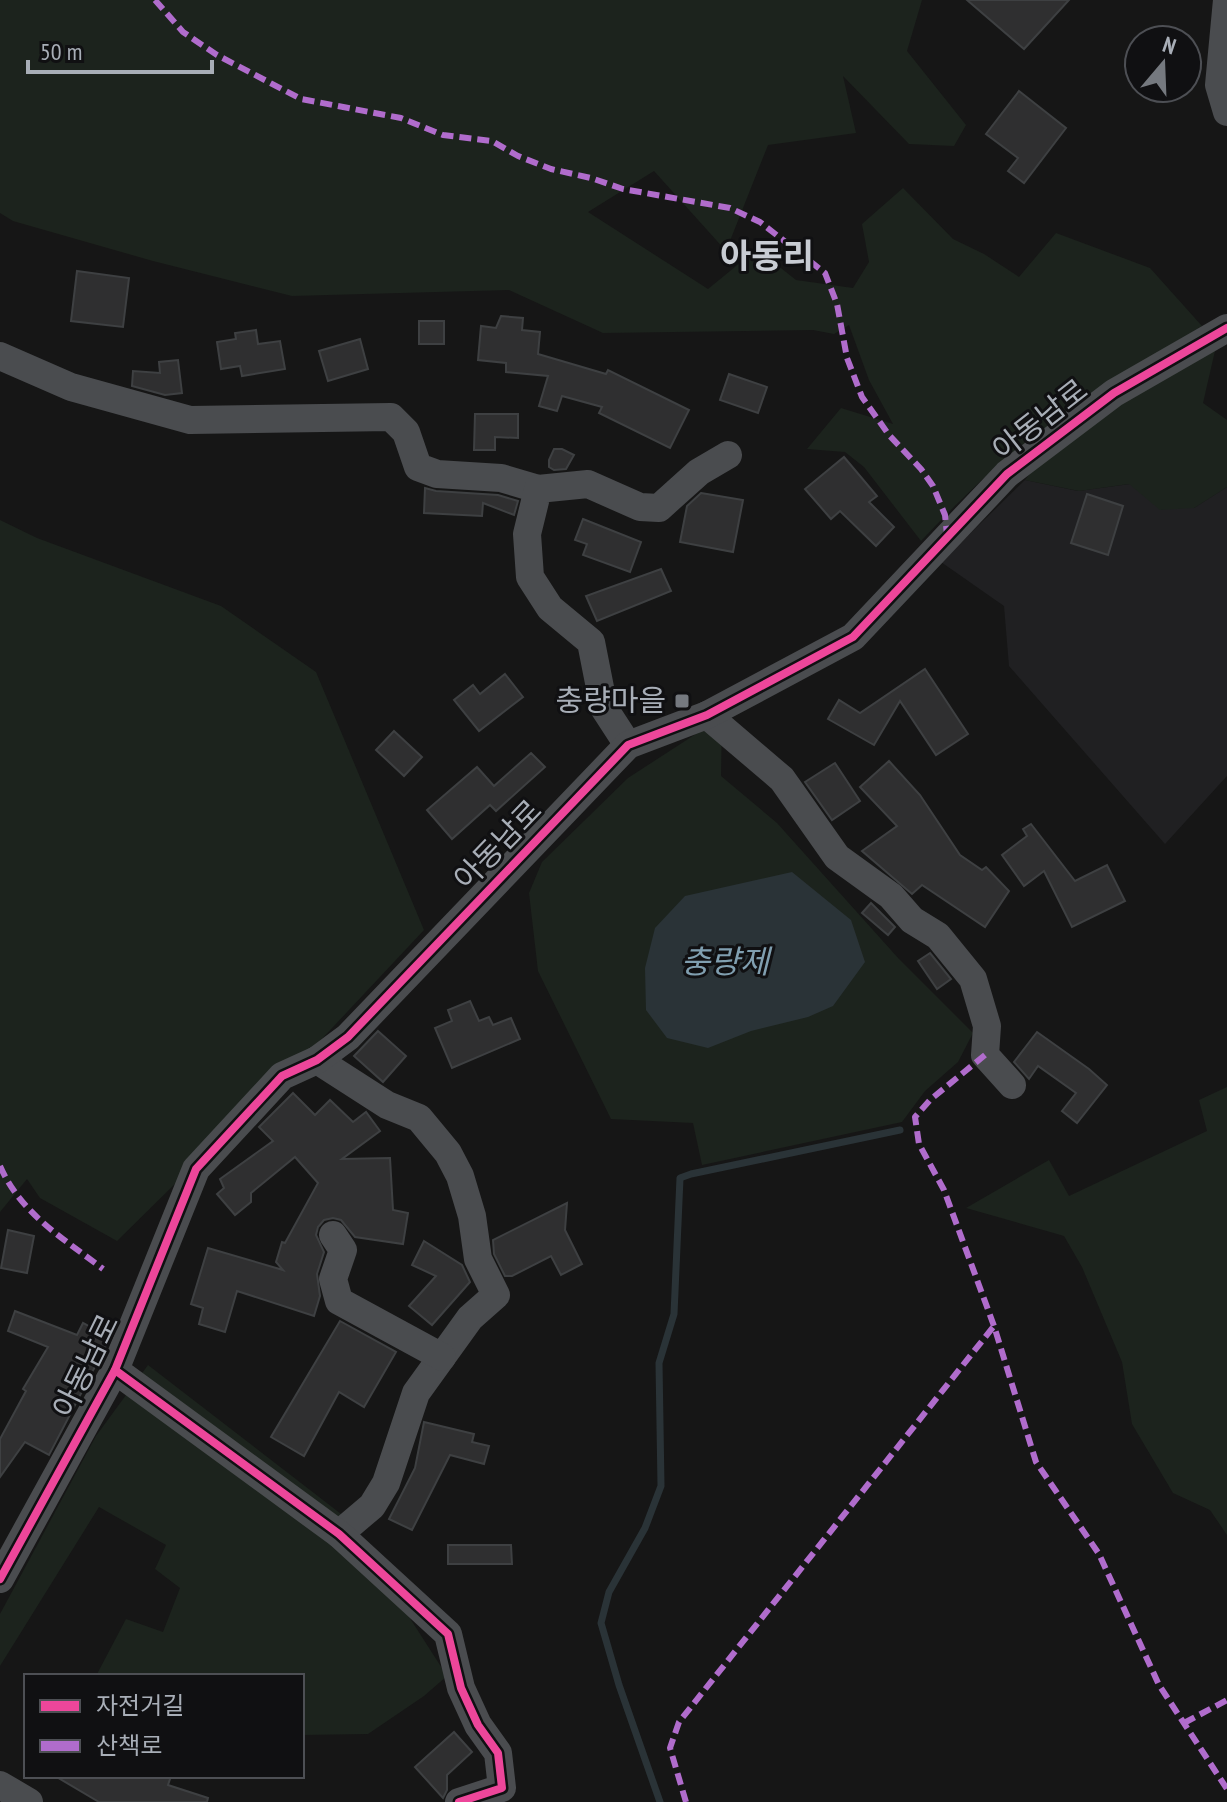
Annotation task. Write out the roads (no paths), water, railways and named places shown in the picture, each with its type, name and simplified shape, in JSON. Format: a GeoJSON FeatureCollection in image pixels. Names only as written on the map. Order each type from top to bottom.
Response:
{"type":"FeatureCollection","features":[{"type":"Feature","properties":{"kind":"street"},"geometry":{"type":"LineString","coordinates":[[1227,0],[1219,85],[1227,112]]}},
{"type":"Feature","properties":{"kind":"street","name":"아동남로"},"geometry":{"type":"LineString","coordinates":[[0,1579],[115,1370],[196,1169],[282,1076],[317,1060],[348,1037],[628,745],[707,715],[853,637],[1007,474],[1114,393],[1227,328]]}},
{"type":"Feature","properties":{"kind":"street"},"geometry":{"type":"LineString","coordinates":[[0,356],[71,387],[190,420],[391,417],[406,432],[418,467],[437,474],[501,478],[538,489],[588,484],[640,507],[659,508],[699,472],[728,455]]}},
{"type":"Feature","properties":{"kind":"street"},"geometry":{"type":"LineString","coordinates":[[538,489],[527,534],[530,577],[550,608],[591,642],[604,708],[628,745]]}},
{"type":"Feature","properties":{"kind":"street"},"geometry":{"type":"LineString","coordinates":[[707,715],[782,779],[837,857],[891,896],[912,920],[938,936],[973,979],[987,1026],[985,1055],[1012,1085]]}},
{"type":"Feature","properties":{"kind":"street"},"geometry":{"type":"LineString","coordinates":[[317,1060],[387,1105],[419,1118],[448,1153],[460,1176],[472,1216],[478,1259],[496,1295],[470,1318],[416,1393],[386,1483],[372,1506],[339,1534]]}},
{"type":"Feature","properties":{"kind":"street"},"geometry":{"type":"LineString","coordinates":[[333,1235],[343,1250],[333,1279],[339,1301],[442,1357]]}},
{"type":"Feature","properties":{"kind":"street"},"geometry":{"type":"LineString","coordinates":[[115,1370],[339,1534],[448,1634],[461,1688],[478,1725],[498,1753],[502,1788],[459,1802]]}},
{"type":"Feature","properties":{"kind":"street"},"geometry":{"type":"LineString","coordinates":[[0,1785],[29,1802]]}},
{"type":"Feature","properties":{"kind":"water","name":"충량제"},"geometry":{"type":"Polygon","coordinates":[[[792,872],[851,920],[865,962],[833,1006],[808,1017],[751,1031],[708,1048],[667,1038],[646,1010],[645,968],[655,928],[685,896],[792,872]]]}},
{"type":"Feature","properties":{"kind":"waterway"},"geometry":{"type":"LineString","coordinates":[[660,1802],[601,1623],[609,1592],[645,1528],[661,1486],[659,1363],[674,1314],[680,1178],[900,1130]]}},
{"type":"Feature","properties":{"kind":"place","name":"충량마을"},"geometry":{"type":"Point","coordinates":[682,701]}},
{"type":"Feature","properties":{"kind":"district","name":"아동리"},"geometry":{"type":"Point","coordinates":[767,256]}}]}
